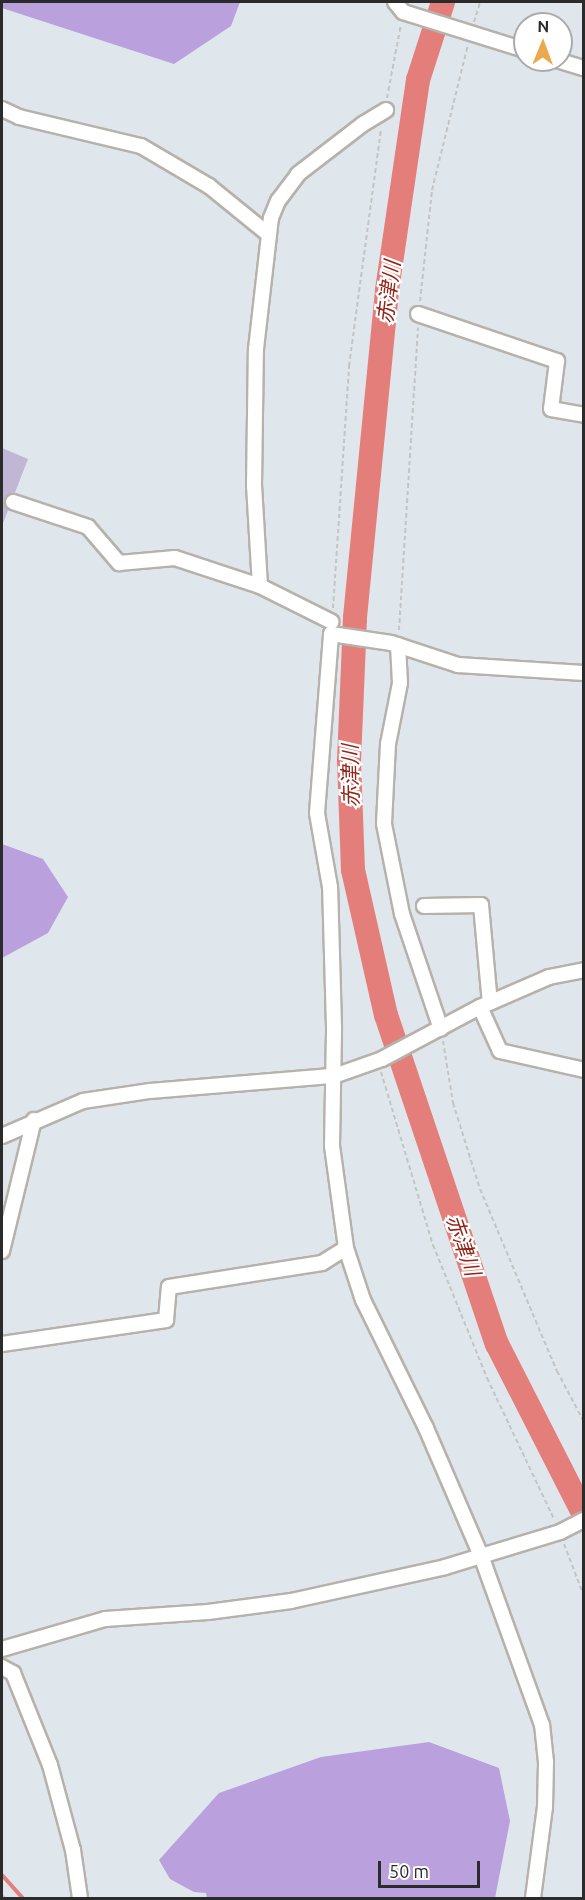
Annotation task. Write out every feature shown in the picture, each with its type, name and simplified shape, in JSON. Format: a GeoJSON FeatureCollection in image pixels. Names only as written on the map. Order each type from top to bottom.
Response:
{"type":"FeatureCollection","features":[{"type":"Feature","properties":{"kind":"street"},"geometry":{"type":"LineString","coordinates":[[399,7],[513,46]]}},
{"type":"Feature","properties":{"kind":"street"},"geometry":{"type":"LineString","coordinates":[[2,109],[20,117],[141,146],[209,186],[268,234]]}},
{"type":"Feature","properties":{"kind":"street"},"geometry":{"type":"LineString","coordinates":[[260,586],[254,486],[256,361],[268,234],[278,201],[298,174],[363,124],[386,110]]}},
{"type":"Feature","properties":{"kind":"street"},"geometry":{"type":"LineString","coordinates":[[418,315],[557,361],[551,409],[584,415]]}},
{"type":"Feature","properties":{"kind":"street"},"geometry":{"type":"LineString","coordinates":[[13,502],[88,527],[119,562],[175,558],[260,586],[332,622]]}},
{"type":"Feature","properties":{"kind":"street"},"geometry":{"type":"LineString","coordinates":[[533,1899],[545,1807],[546,1762],[542,1725],[482,1558],[426,1428],[363,1300],[346,1248],[332,1146],[334,1076],[330,887],[316,813],[331,634],[338,637],[394,644],[458,665],[584,673]]}},
{"type":"Feature","properties":{"kind":"street"},"geometry":{"type":"LineString","coordinates":[[394,644],[400,683],[388,744],[384,824],[402,914],[436,1031]]}},
{"type":"Feature","properties":{"kind":"street"},"geometry":{"type":"LineString","coordinates":[[424,906],[481,905],[485,1005],[500,1051],[584,1070]]}},
{"type":"Feature","properties":{"kind":"street"},"geometry":{"type":"LineString","coordinates":[[2,1136],[34,1120],[82,1101],[150,1091],[334,1076],[380,1060],[485,1005],[549,977],[584,970]]}},
{"type":"Feature","properties":{"kind":"street"},"geometry":{"type":"LineString","coordinates":[[2,1251],[34,1120]]}},
{"type":"Feature","properties":{"kind":"street"},"geometry":{"type":"LineString","coordinates":[[2,1344],[166,1320],[169,1287],[322,1263],[346,1248]]}},
{"type":"Feature","properties":{"kind":"street"},"geometry":{"type":"LineString","coordinates":[[2,1645],[105,1619],[208,1612],[291,1601],[482,1558],[564,1530],[584,1520]]}},
{"type":"Feature","properties":{"kind":"street"},"geometry":{"type":"LineString","coordinates":[[2,1667],[13,1673],[50,1765],[73,1850],[80,1899]]}},
{"type":"Feature","properties":{"kind":"path"},"geometry":{"type":"LineString","coordinates":[[394,644],[418,315],[432,190],[480,2]]}},
{"type":"Feature","properties":{"kind":"path"},"geometry":{"type":"LineString","coordinates":[[332,622],[350,366],[378,139],[386,110],[399,7]]}},
{"type":"Feature","properties":{"kind":"path"},"geometry":{"type":"LineString","coordinates":[[436,1031],[453,1103],[480,1189],[557,1371],[584,1422]]}},
{"type":"Feature","properties":{"kind":"path"},"geometry":{"type":"LineString","coordinates":[[380,1060],[433,1245],[487,1378],[564,1530],[584,1596]]}},
{"type":"Feature","properties":{"kind":"path"},"geometry":{"type":"LineString","coordinates":[[2,1895],[5,1899]]}},
{"type":"Feature","properties":{"kind":"shaded area"},"geometry":{"type":"Polygon","coordinates":[[[2,2],[240,2],[231,26],[174,64],[2,8],[2,2]]]}},
{"type":"Feature","properties":{"kind":"shaded area"},"geometry":{"type":"Polygon","coordinates":[[[2,448],[28,459],[2,526],[2,448]]]}},
{"type":"Feature","properties":{"kind":"shaded area"},"geometry":{"type":"Polygon","coordinates":[[[2,844],[43,859],[68,897],[48,933],[2,958],[2,844]]]}},
{"type":"Feature","properties":{"kind":"shaded area"},"geometry":{"type":"Polygon","coordinates":[[[429,1742],[499,1768],[510,1821],[495,1898],[207,1898],[206,1893],[194,1892],[170,1879],[159,1860],[219,1793],[321,1757],[429,1742]]]}},
{"type":"Feature","properties":{"kind":"waterway","name":"赤津川"},"geometry":{"type":"LineString","coordinates":[[443,2],[418,80],[387,291],[355,618],[349,761],[353,870],[386,1015],[497,1344],[584,1515]]}},
{"type":"Feature","properties":{"kind":"waterway"},"geometry":{"type":"LineString","coordinates":[[2,1875],[23,1898]]}}]}
